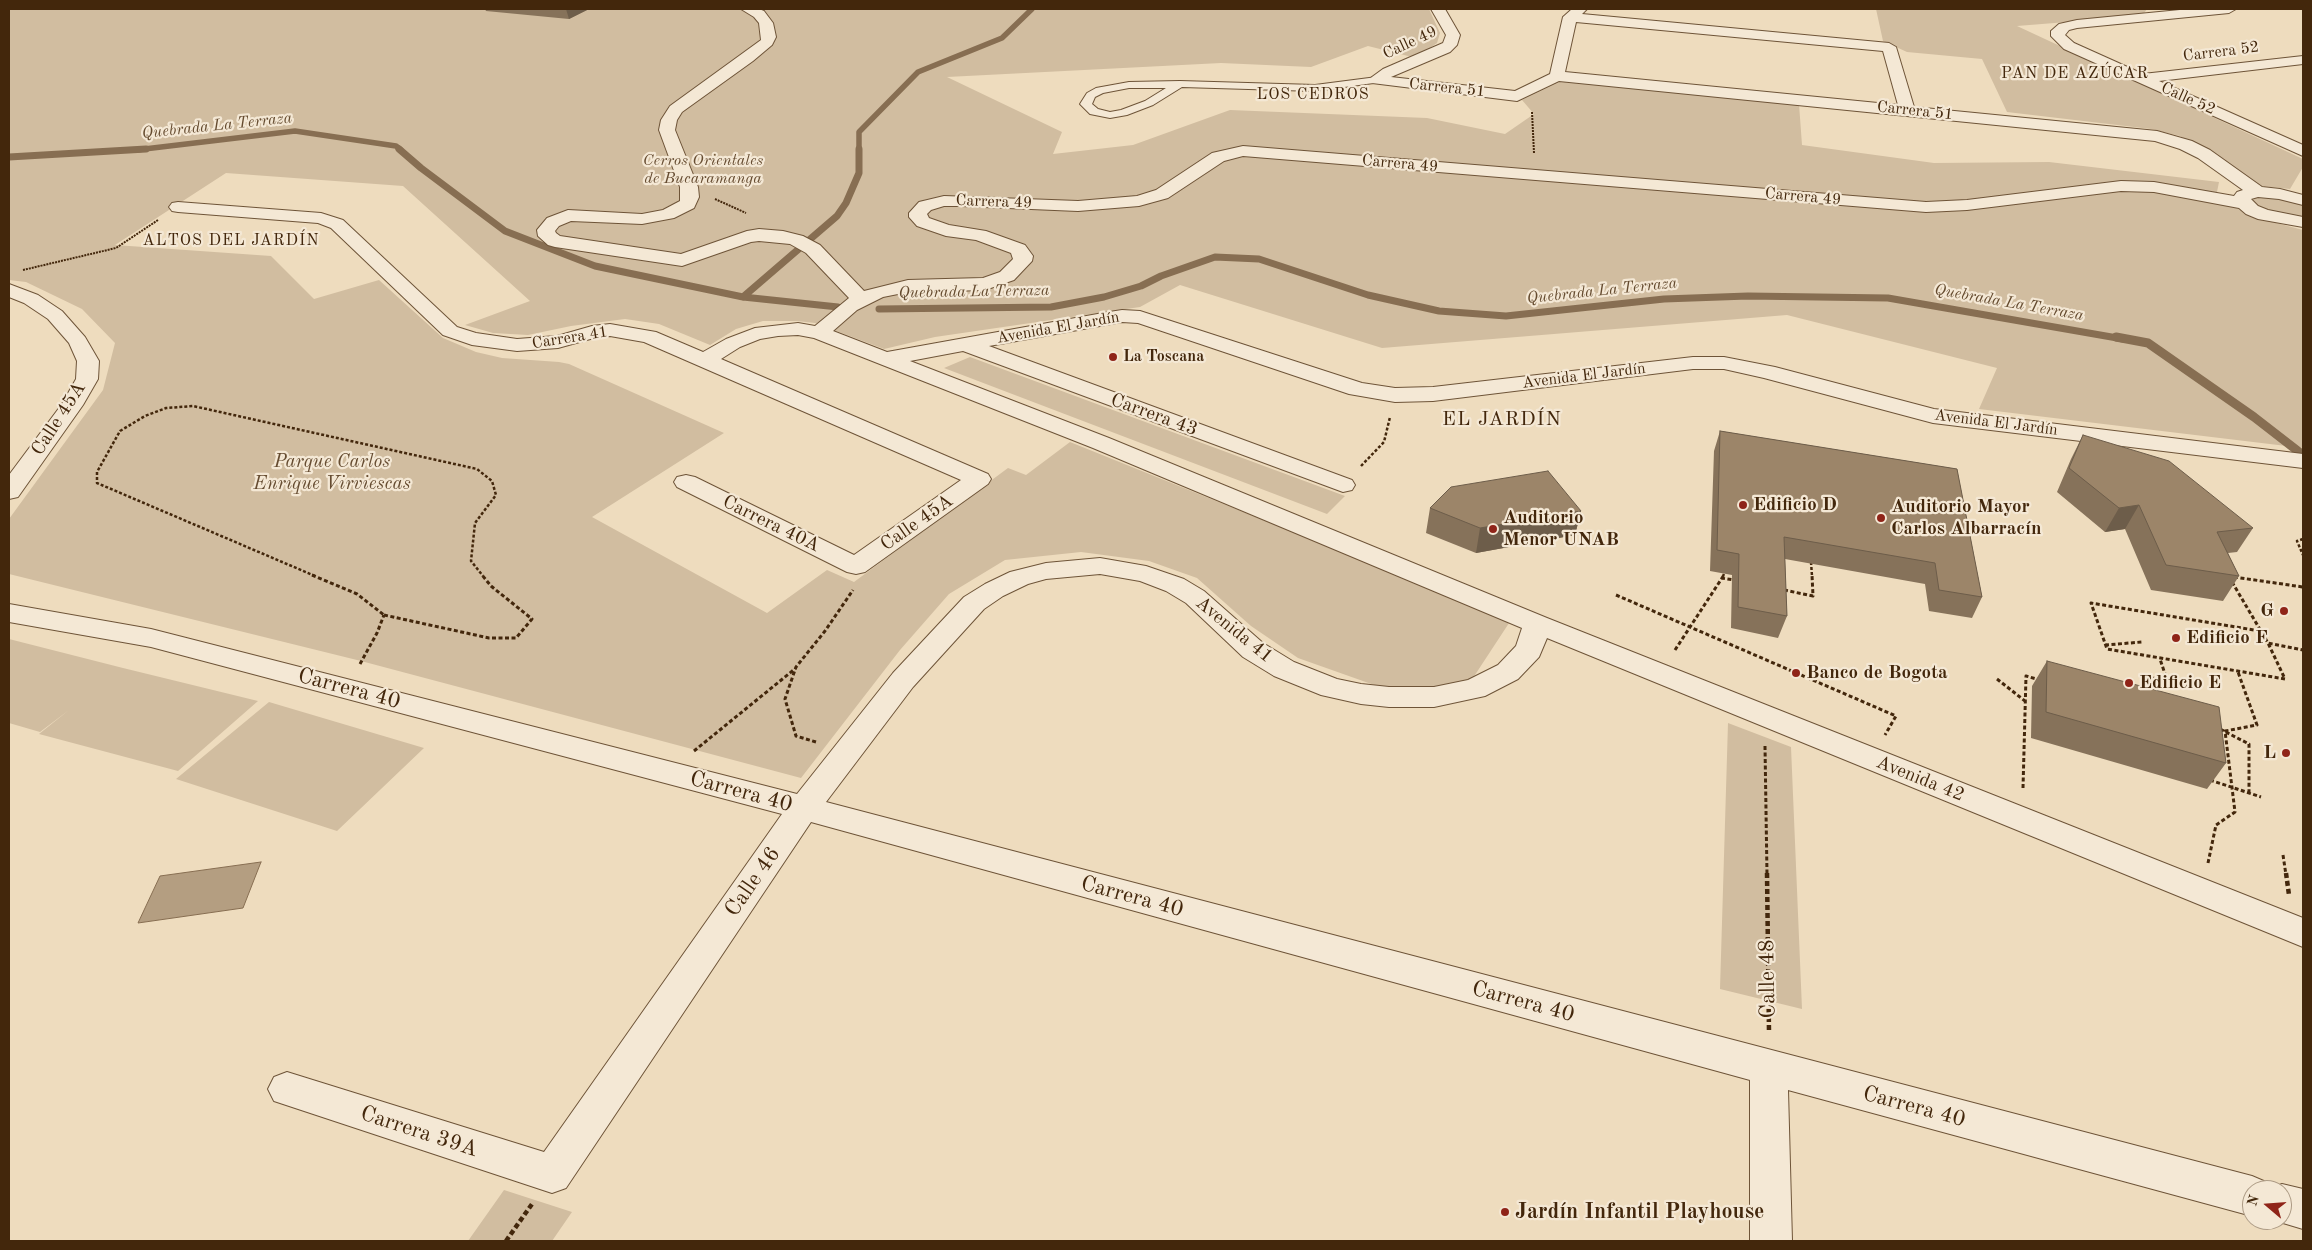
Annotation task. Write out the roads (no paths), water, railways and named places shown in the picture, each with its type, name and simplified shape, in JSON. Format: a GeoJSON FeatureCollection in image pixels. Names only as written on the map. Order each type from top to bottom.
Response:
{"type":"FeatureCollection","features":[{"type":"Feature","properties":{"kind":"street"},"geometry":{"type":"LineString","coordinates":[[748,9],[759,14],[766,23],[769,36],[767,42],[748,58],[676,109],[669,120],[667,130],[689,187],[690,197],[688,204],[668,214],[642,219],[568,215],[553,222],[546,230],[547,236],[556,241],[682,260],[746,237],[759,235],[783,237],[796,240],[814,249],[861,298]]}},
{"type":"Feature","properties":{"kind":"street","name":"Calle 49"},"geometry":{"type":"LineString","coordinates":[[1378,80],[1388,72],[1445,49],[1450,45],[1452,35],[1438,9]]}},
{"type":"Feature","properties":{"kind":"street"},"geometry":{"type":"LineString","coordinates":[[2182,11],[2229,9]]}},
{"type":"Feature","properties":{"kind":"street","name":"Calle 52"},"geometry":{"type":"LineString","coordinates":[[2182,11],[2064,27],[2058,31],[2058,36],[2069,46],[2303,151]]}},
{"type":"Feature","properties":{"kind":"street"},"geometry":{"type":"LineString","coordinates":[[1557,76],[1575,13],[1889,47],[1907,110]]}},
{"type":"Feature","properties":{"kind":"street","name":"Carrera 52"},"geometry":{"type":"LineString","coordinates":[[2142,78],[2303,60]]}},
{"type":"Feature","properties":{"kind":"street","name":"Carrera 51"},"geometry":{"type":"LineString","coordinates":[[1378,80],[1517,96],[1557,76],[2157,136],[2186,145],[2204,154],[2250,198]]}},
{"type":"Feature","properties":{"kind":"street","name":"Carrera 49"},"geometry":{"type":"LineString","coordinates":[[819,333],[861,298],[885,290],[908,286],[985,284],[1007,276],[1018,266],[1023,256],[1018,249],[979,235],[946,230],[923,222],[918,216],[920,210],[925,206],[938,202],[961,200],[1078,206],[1139,201],[1162,194],[1218,156],[1243,151],[1926,207],[1967,205],[2121,186],[2154,187],[2250,198],[2280,194],[2302,198]]}},
{"type":"Feature","properties":{"kind":"street"},"geometry":{"type":"LineString","coordinates":[[2250,198],[2264,215],[2299,222]]}},
{"type":"Feature","properties":{"kind":"street","name":"Carrera 41"},"geometry":{"type":"LineString","coordinates":[[178,207],[321,218],[337,224],[450,331],[472,339],[498,344],[535,345],[558,342],[592,332],[619,331],[649,336],[978,479]]}},
{"type":"Feature","properties":{"kind":"street","name":"Calle 45A"},"geometry":{"type":"LineString","coordinates":[[9,290],[31,299],[55,315],[78,341],[88,360],[86,379],[72,405],[9,492]]}},
{"type":"Feature","properties":{"kind":"street","name":"Avenida El Jardín"},"geometry":{"type":"LineString","coordinates":[[885,359],[1103,319],[1122,316],[1140,317],[1357,389],[1395,395],[1433,394],[1693,363],[1724,363],[1767,372],[1933,416],[2297,460]]}},
{"type":"Feature","properties":{"kind":"street"},"geometry":{"type":"LineString","coordinates":[[704,360],[733,343],[755,334],[778,330],[819,333],[1101,443],[1537,624]]}},
{"type":"Feature","properties":{"kind":"street","name":"Carrera 43"},"geometry":{"type":"LineString","coordinates":[[966,345],[1343,484]]}},
{"type":"Feature","properties":{"kind":"street","name":"Calle 45A"},"geometry":{"type":"LineString","coordinates":[[856,566],[978,479]]}},
{"type":"Feature","properties":{"kind":"street","name":"Carrera 40A"},"geometry":{"type":"LineString","coordinates":[[686,482],[856,566]]}},
{"type":"Feature","properties":{"kind":"street","name":"Avenida 41"},"geometry":{"type":"LineString","coordinates":[[1046,571],[1100,566],[1146,574],[1175,585],[1196,597],[1254,650],[1284,669],[1331,688],[1361,694],[1434,697],[1475,689],[1508,672],[1529,650],[1537,624]]}},
{"type":"Feature","properties":{"kind":"street","name":"Calle 46"},"geometry":{"type":"LineString","coordinates":[[552,1174],[804,808],[903,680],[974,603],[994,590],[1019,578],[1046,571]]}},
{"type":"Feature","properties":{"kind":"street","name":"Carrera 40"},"geometry":{"type":"LineString","coordinates":[[9,613],[151,638],[345,688],[804,808],[2242,1193]]}},
{"type":"Feature","properties":{"kind":"street","name":"Avenida 42"},"geometry":{"type":"LineString","coordinates":[[1537,624],[2303,934]]}},
{"type":"Feature","properties":{"kind":"street"},"geometry":{"type":"LineString","coordinates":[[1769,1068],[1771,1241]]}},
{"type":"Feature","properties":{"kind":"street","name":"Carrera 39A"},"geometry":{"type":"LineString","coordinates":[[287,1089],[552,1174]]}},
{"type":"Feature","properties":{"kind":"lane"},"geometry":{"type":"LineString","coordinates":[[1180,84],[1149,103],[1123,113],[1110,115],[1094,112],[1086,104],[1091,95],[1112,88],[1180,84],[1315,88],[1378,80]]}},
{"type":"Feature","properties":{"kind":"waterway"},"geometry":{"type":"LineString","coordinates":[[743,297],[837,216],[846,203],[859,173],[859,132],[918,72],[1002,38],[1032,9]]}},
{"type":"Feature","properties":{"kind":"waterway","name":"Quebrada La Terraza"},"geometry":{"type":"LineString","coordinates":[[143,149],[295,131],[396,146],[401,150]]}},
{"type":"Feature","properties":{"kind":"waterway","name":"Quebrada La Terraza"},"geometry":{"type":"LineString","coordinates":[[9,157],[143,149]]}},
{"type":"Feature","properties":{"kind":"waterway","name":"Quebrada La Terraza"},"geometry":{"type":"LineString","coordinates":[[136,150],[143,149]]}},
{"type":"Feature","properties":{"kind":"waterway","name":"Quebrada La Terraza"},"geometry":{"type":"LineString","coordinates":[[399,149],[421,168],[505,231],[595,266],[743,297]]}},
{"type":"Feature","properties":{"kind":"waterway","name":"Quebrada La Terraza"},"geometry":{"type":"LineString","coordinates":[[879,309],[1051,307],[1104,297],[1141,286],[1161,276],[1215,257],[1259,259],[1368,295],[1439,311],[1506,316],[1664,299],[1748,296],[1888,298],[2123,339]]}},
{"type":"Feature","properties":{"kind":"waterway","name":"Quebrada La Terraza"},"geometry":{"type":"LineString","coordinates":[[743,297],[838,307]]}},
{"type":"Feature","properties":{"kind":"waterway","name":"Quebrada La Terraza"},"geometry":{"type":"LineString","coordinates":[[2116,337],[2148,343],[2254,417],[2303,455]]}},
{"type":"Feature","properties":{"kind":"place","name":"La Toscana"},"geometry":{"type":"Point","coordinates":[1113,357]}},
{"type":"Feature","properties":{"kind":"place","name":"Edificio D"},"geometry":{"type":"Point","coordinates":[1743,505]}},
{"type":"Feature","properties":{"kind":"place","name":"Auditorio Mayor Carlos Albarracín"},"geometry":{"type":"Point","coordinates":[1881,518]}},
{"type":"Feature","properties":{"kind":"place","name":"Auditorio Menor UNAB"},"geometry":{"type":"Point","coordinates":[1493,529]}},
{"type":"Feature","properties":{"kind":"place","name":"G"},"geometry":{"type":"Point","coordinates":[2284,611]}},
{"type":"Feature","properties":{"kind":"place","name":"Edificio F"},"geometry":{"type":"Point","coordinates":[2176,638]}},
{"type":"Feature","properties":{"kind":"place","name":"Banco de Bogota"},"geometry":{"type":"Point","coordinates":[1796,673]}},
{"type":"Feature","properties":{"kind":"place","name":"Edificio E"},"geometry":{"type":"Point","coordinates":[2129,683]}},
{"type":"Feature","properties":{"kind":"place","name":"L"},"geometry":{"type":"Point","coordinates":[2286,753]}},
{"type":"Feature","properties":{"kind":"place","name":"Jardín Infantil Playhouse"},"geometry":{"type":"Point","coordinates":[1505,1212]}},
{"type":"Feature","properties":{"kind":"district","name":"PAN DE AZÚCAR"},"geometry":{"type":"Point","coordinates":[2075,74]}},
{"type":"Feature","properties":{"kind":"district","name":"LOS CEDROS"},"geometry":{"type":"Point","coordinates":[1313,95]}},
{"type":"Feature","properties":{"kind":"district","name":"ALTOS DEL JARDÍN"},"geometry":{"type":"Point","coordinates":[231,241]}},
{"type":"Feature","properties":{"kind":"district","name":"EL JARDÍN"},"geometry":{"type":"Point","coordinates":[1502,420]}},
{"type":"Feature","properties":{"kind":"park label","name":"Cerros Orientales de Bucaramanga"},"geometry":{"type":"Point","coordinates":[703,170]}},
{"type":"Feature","properties":{"kind":"park label","name":"Parque Carlos Enrique Virviescas"},"geometry":{"type":"Point","coordinates":[332,473]}}]}
